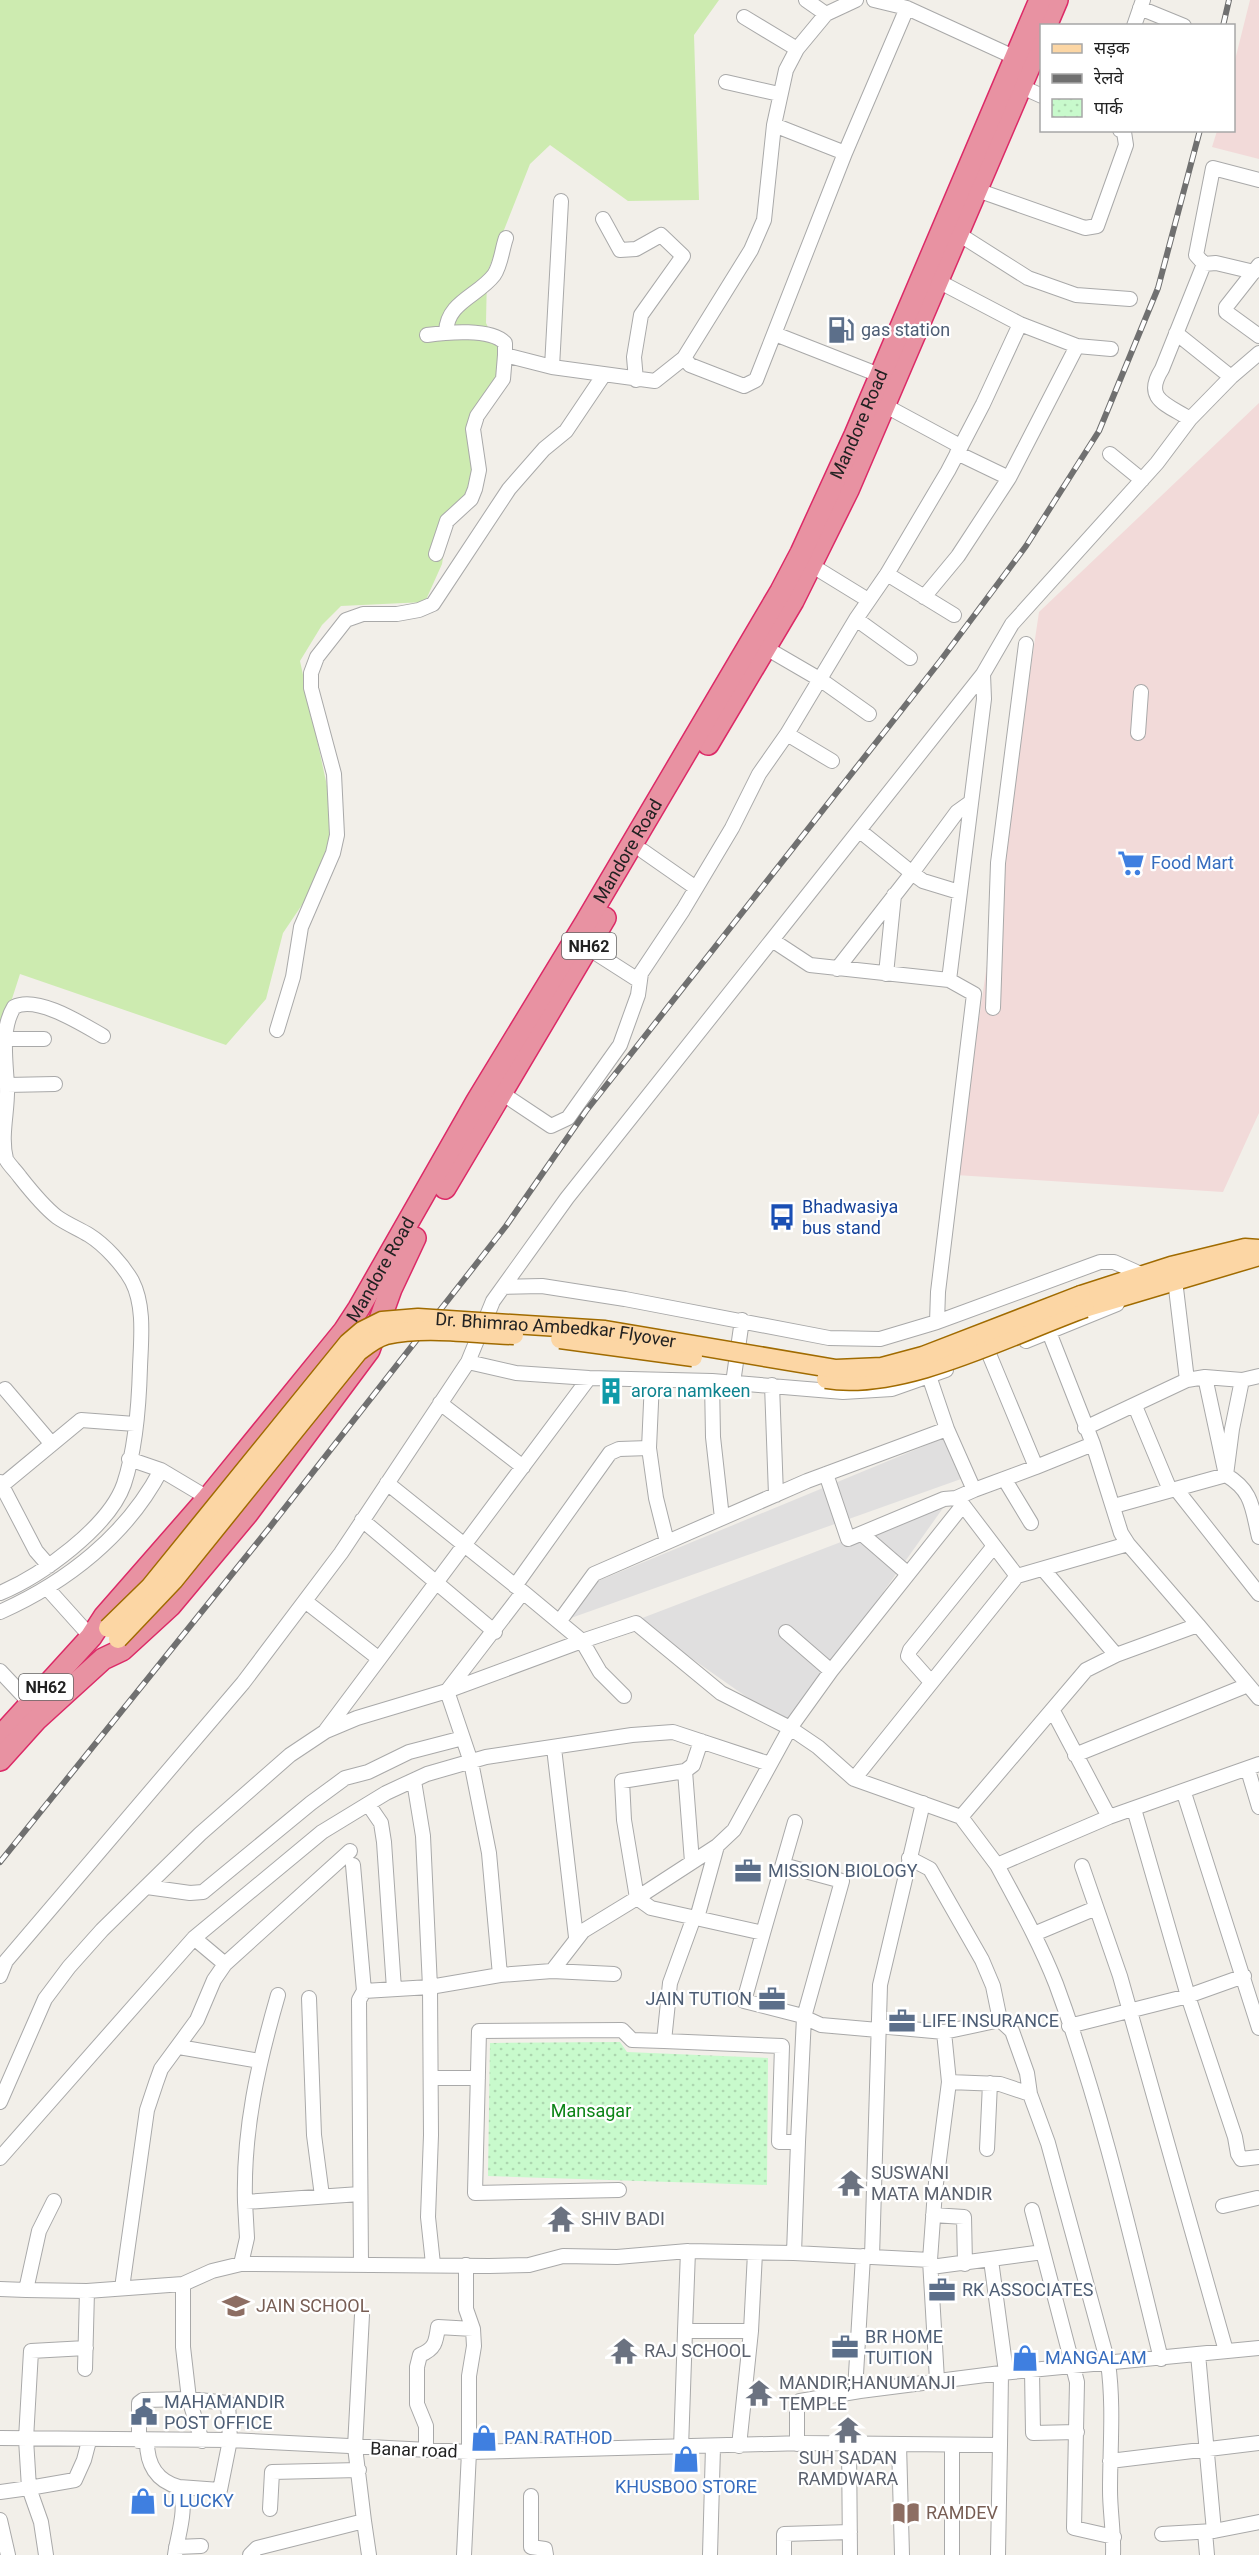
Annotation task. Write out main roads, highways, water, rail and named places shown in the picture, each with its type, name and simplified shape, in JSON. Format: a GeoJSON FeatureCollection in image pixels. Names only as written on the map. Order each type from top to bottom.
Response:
{"type":"FeatureCollection","features":[{"type":"Feature","properties":{"kind":"highway","name":"Mandore Road"},"geometry":{"type":"LineString","coordinates":[[0,1760],[36,1720],[103,1659],[122,1650],[170,1606],[247,1514],[369,1350],[391,1288],[411,1245],[766,648],[811,565],[852,480],[884,405],[888,378],[1040,0]]}},
{"type":"Feature","properties":{"kind":"highway"},"geometry":{"type":"LineString","coordinates":[[1047,24],[1056,0]]}},
{"type":"Feature","properties":{"kind":"highway","name":"Mandore Road"},"geometry":{"type":"LineString","coordinates":[[0,1737],[31,1704],[106,1634],[104,1617],[208,1498],[344,1331],[375,1282],[477,1101],[586,922],[781,591],[938,281],[1040,41]]}},
{"type":"Feature","properties":{"kind":"main road","name":"Dr. Bhimrao Ambedkar Flyover"},"geometry":{"type":"LineString","coordinates":[[103,1659],[106,1634],[150,1587],[348,1343],[362,1331],[382,1321],[417,1318],[605,1330],[836,1369],[882,1367],[922,1356],[1083,1301],[1143,1275],[1245,1248],[1259,1249]]}},
{"type":"Feature","properties":{"kind":"main road","name":"Dr. Bhimrao Ambedkar Flyover"},"geometry":{"type":"LineString","coordinates":[[1083,1301],[1136,1292],[1259,1256]]}},
{"type":"Feature","properties":{"kind":"railway"},"geometry":{"type":"LineString","coordinates":[[1223,24],[1229,0]]}},
{"type":"Feature","properties":{"kind":"railway"},"geometry":{"type":"LineString","coordinates":[[0,1862],[270,1527],[506,1226],[586,1111],[941,660],[1026,546],[1099,431],[1158,288],[1199,132]]}},
{"type":"Feature","properties":{"kind":"place","name":"gas station"},"geometry":{"type":"Point","coordinates":[841,330]}},
{"type":"Feature","properties":{"kind":"place","name":"Food Mart"},"geometry":{"type":"Point","coordinates":[1131,863]}},
{"type":"Feature","properties":{"kind":"place","name":"Bhadwasiya bus stand"},"geometry":{"type":"Point","coordinates":[782,1217]}},
{"type":"Feature","properties":{"kind":"place","name":"arora namkeen"},"geometry":{"type":"Point","coordinates":[611,1391]}},
{"type":"Feature","properties":{"kind":"place","name":"MISSION BIOLOGY"},"geometry":{"type":"Point","coordinates":[748,1871]}},
{"type":"Feature","properties":{"kind":"place","name":"JAIN TUTION"},"geometry":{"type":"Point","coordinates":[772,1999]}},
{"type":"Feature","properties":{"kind":"place","name":"LIFE INSURANCE"},"geometry":{"type":"Point","coordinates":[902,2021]}},
{"type":"Feature","properties":{"kind":"place","name":"SUSWANI MATA MANDIR"},"geometry":{"type":"Point","coordinates":[851,2183]}},
{"type":"Feature","properties":{"kind":"place","name":"SHIV BADI"},"geometry":{"type":"Point","coordinates":[561,2219]}},
{"type":"Feature","properties":{"kind":"place","name":"RK ASSOCIATES"},"geometry":{"type":"Point","coordinates":[942,2290]}},
{"type":"Feature","properties":{"kind":"place","name":"JAIN SCHOOL"},"geometry":{"type":"Point","coordinates":[236,2306]}},
{"type":"Feature","properties":{"kind":"place","name":"BR HOME TUITION"},"geometry":{"type":"Point","coordinates":[845,2347]}},
{"type":"Feature","properties":{"kind":"place","name":"RAJ SCHOOL"},"geometry":{"type":"Point","coordinates":[624,2351]}},
{"type":"Feature","properties":{"kind":"place","name":"MANGALAM"},"geometry":{"type":"Point","coordinates":[1025,2358]}},
{"type":"Feature","properties":{"kind":"place","name":"MANDIR;HANUMANJI TEMPLE"},"geometry":{"type":"Point","coordinates":[759,2393]}},
{"type":"Feature","properties":{"kind":"place","name":"MAHAMANDIR POST OFFICE"},"geometry":{"type":"Point","coordinates":[144,2412]}},
{"type":"Feature","properties":{"kind":"place","name":"SUH SADAN RAMDWARA"},"geometry":{"type":"Point","coordinates":[848,2430]}},
{"type":"Feature","properties":{"kind":"place","name":"PAN RATHOD"},"geometry":{"type":"Point","coordinates":[484,2438]}},
{"type":"Feature","properties":{"kind":"place","name":"KHUSBOO STORE"},"geometry":{"type":"Point","coordinates":[686,2459]}},
{"type":"Feature","properties":{"kind":"place","name":"U LUCKY"},"geometry":{"type":"Point","coordinates":[143,2501]}},
{"type":"Feature","properties":{"kind":"place","name":"RAMDEV"},"geometry":{"type":"Point","coordinates":[906,2513]}},
{"type":"Feature","properties":{"kind":"park label","name":"Mansagar"},"geometry":{"type":"Point","coordinates":[591,2111]}}]}
